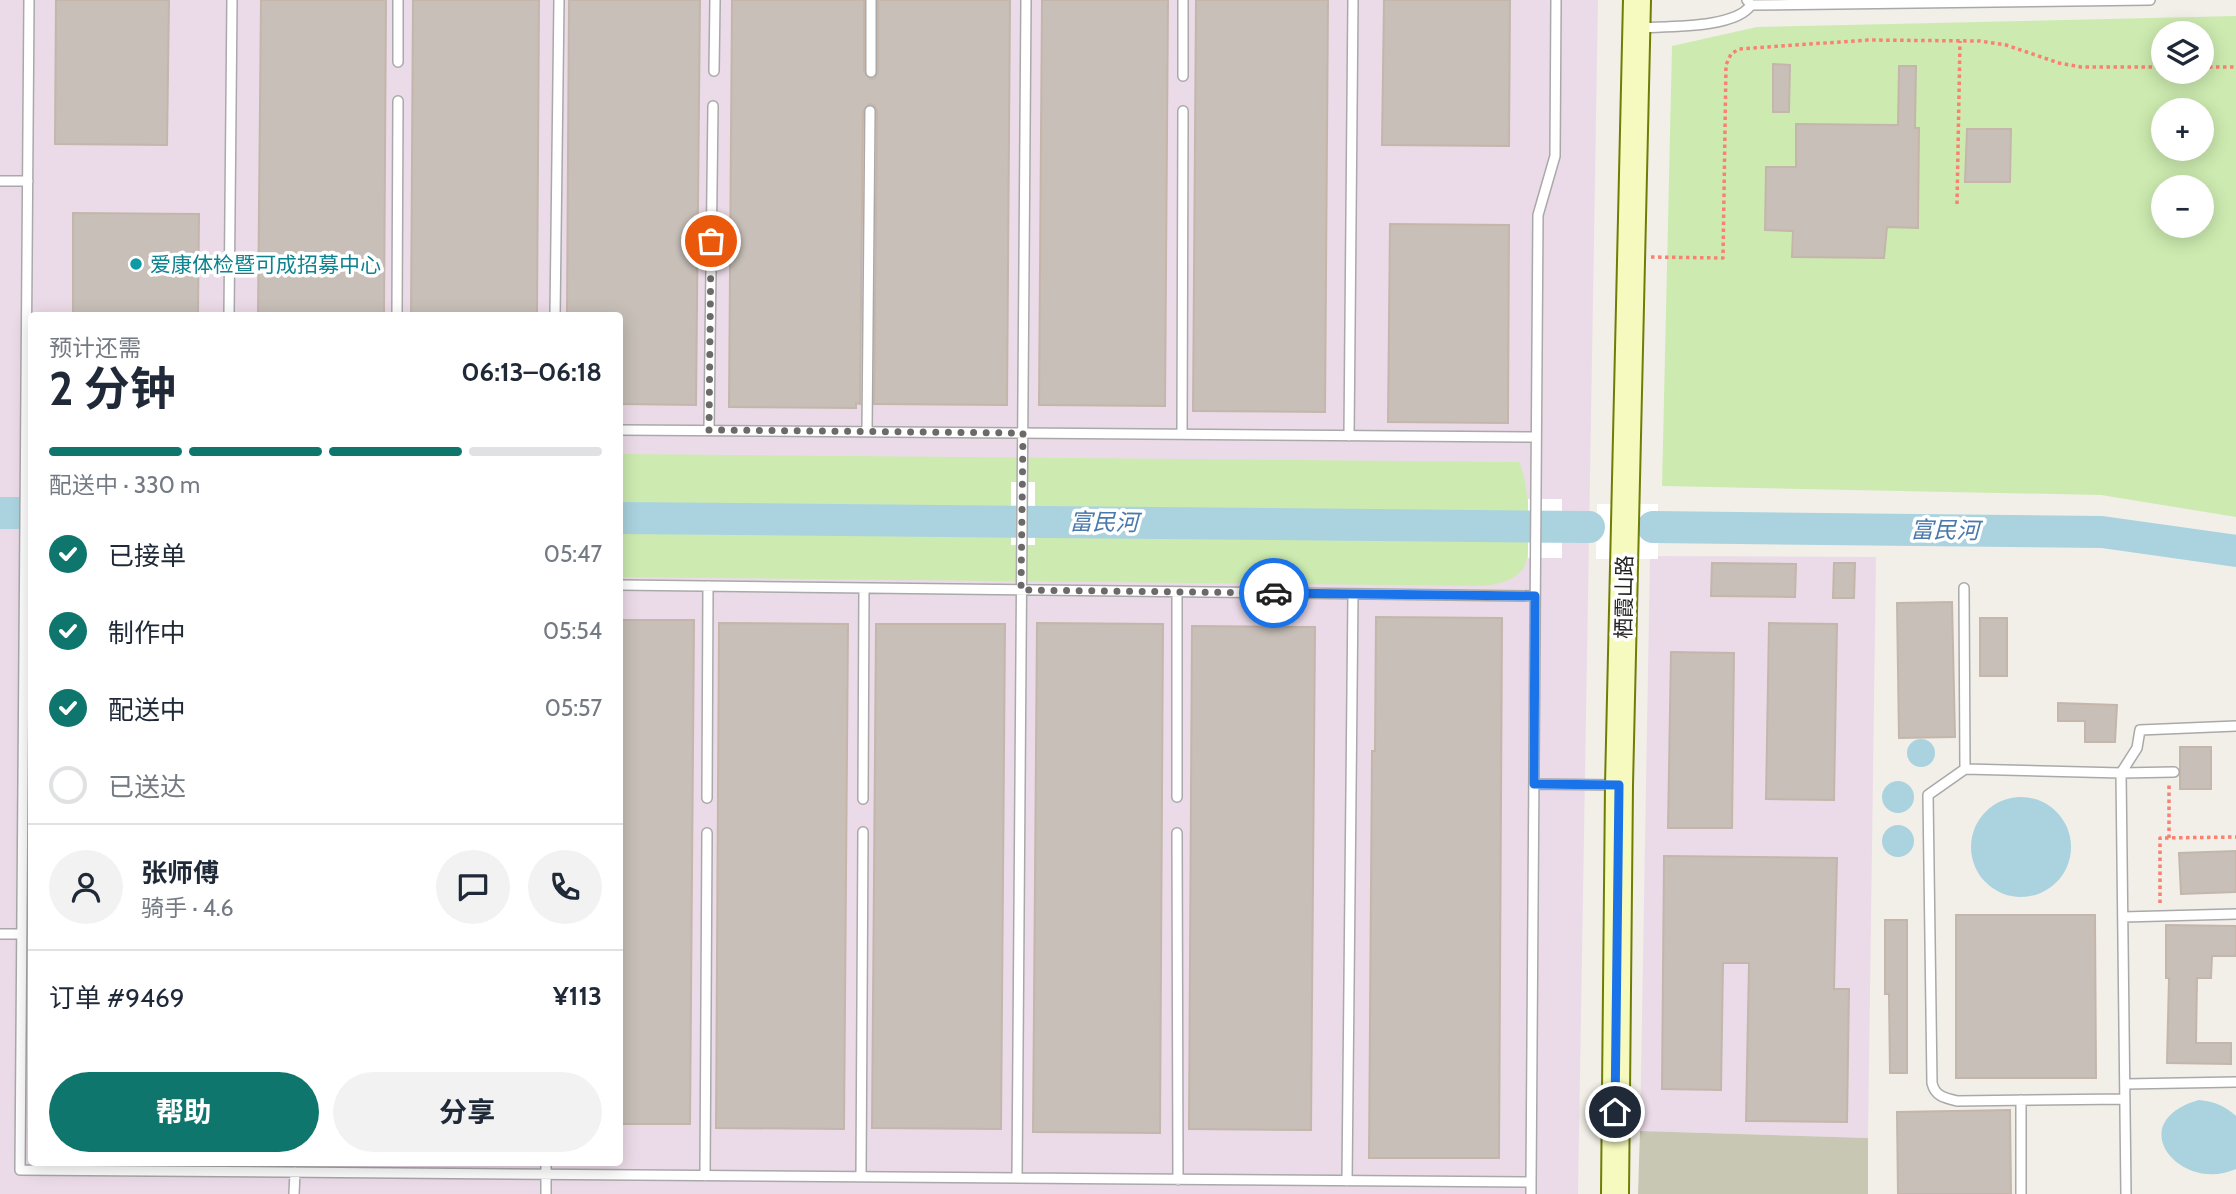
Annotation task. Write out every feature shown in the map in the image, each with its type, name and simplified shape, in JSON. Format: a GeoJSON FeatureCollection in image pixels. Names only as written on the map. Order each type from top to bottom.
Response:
{"type":"FeatureCollection","features":[{"type":"Feature","properties":{"kind":"street","name":"栖霞山路"},"geometry":{"type":"LineString","coordinates":[[1615,1194],[1619,785],[1637,0]]}},
{"type":"Feature","properties":{"kind":"lane"},"geometry":{"type":"LineString","coordinates":[[29,0],[29,312]]}},
{"type":"Feature","properties":{"kind":"lane"},"geometry":{"type":"LineString","coordinates":[[229,312],[232,0]]}},
{"type":"Feature","properties":{"kind":"lane"},"geometry":{"type":"LineString","coordinates":[[398,0],[398,62]]}},
{"type":"Feature","properties":{"kind":"lane"},"geometry":{"type":"LineString","coordinates":[[555,312],[559,0]]}},
{"type":"Feature","properties":{"kind":"lane"},"geometry":{"type":"LineString","coordinates":[[714,71],[715,0]]}},
{"type":"Feature","properties":{"kind":"lane"},"geometry":{"type":"LineString","coordinates":[[870,72],[871,0]]}},
{"type":"Feature","properties":{"kind":"lane"},"geometry":{"type":"LineString","coordinates":[[1017,1178],[1026,0]]}},
{"type":"Feature","properties":{"kind":"lane"},"geometry":{"type":"LineString","coordinates":[[1183,0],[1183,76]]}},
{"type":"Feature","properties":{"kind":"lane"},"geometry":{"type":"LineString","coordinates":[[1349,436],[1353,0]]}},
{"type":"Feature","properties":{"kind":"lane"},"geometry":{"type":"LineString","coordinates":[[1531,1194],[1538,215],[1556,156],[1556,0]]}},
{"type":"Feature","properties":{"kind":"lane"},"geometry":{"type":"LineString","coordinates":[[1636,28],[1716,22],[1746,13],[1749,3],[2150,0]]}},
{"type":"Feature","properties":{"kind":"lane"},"geometry":{"type":"LineString","coordinates":[[397,312],[398,101]]}},
{"type":"Feature","properties":{"kind":"lane"},"geometry":{"type":"LineString","coordinates":[[709,430],[713,106]]}},
{"type":"Feature","properties":{"kind":"lane"},"geometry":{"type":"LineString","coordinates":[[867,432],[870,111]]}},
{"type":"Feature","properties":{"kind":"lane"},"geometry":{"type":"LineString","coordinates":[[1182,434],[1183,111]]}},
{"type":"Feature","properties":{"kind":"lane"},"geometry":{"type":"LineString","coordinates":[[0,181],[28,181]]}},
{"type":"Feature","properties":{"kind":"lane"},"geometry":{"type":"LineString","coordinates":[[623,430],[1536,437]]}},
{"type":"Feature","properties":{"kind":"lane"},"geometry":{"type":"LineString","coordinates":[[28,440],[25,481],[25,552],[28,578],[20,1170],[215,1167],[295,1172],[1531,1182]]}},
{"type":"Feature","properties":{"kind":"lane"},"geometry":{"type":"LineString","coordinates":[[623,585],[1535,596]]}},
{"type":"Feature","properties":{"kind":"lane"},"geometry":{"type":"LineString","coordinates":[[707,798],[708,586]]}},
{"type":"Feature","properties":{"kind":"lane"},"geometry":{"type":"LineString","coordinates":[[863,799],[864,588]]}},
{"type":"Feature","properties":{"kind":"lane"},"geometry":{"type":"LineString","coordinates":[[1964,588],[1965,769]]}},
{"type":"Feature","properties":{"kind":"lane"},"geometry":{"type":"LineString","coordinates":[[1177,592],[1177,797]]}},
{"type":"Feature","properties":{"kind":"lane"},"geometry":{"type":"LineString","coordinates":[[1347,1181],[1353,594]]}},
{"type":"Feature","properties":{"kind":"lane"},"geometry":{"type":"LineString","coordinates":[[2126,1194],[2121,773],[2137,748],[2140,730],[2236,726]]}},
{"type":"Feature","properties":{"kind":"lane"},"geometry":{"type":"LineString","coordinates":[[2125,1099],[1956,1101],[1943,1098],[1934,1091],[1928,795],[1965,769],[2171,772]]}},
{"type":"Feature","properties":{"kind":"lane"},"geometry":{"type":"LineString","coordinates":[[1534,784],[1619,785]]}},
{"type":"Feature","properties":{"kind":"lane"},"geometry":{"type":"LineString","coordinates":[[705,1176],[707,832]]}},
{"type":"Feature","properties":{"kind":"lane"},"geometry":{"type":"LineString","coordinates":[[861,1177],[863,832]]}},
{"type":"Feature","properties":{"kind":"lane"},"geometry":{"type":"LineString","coordinates":[[1177,834],[1178,1180]]}},
{"type":"Feature","properties":{"kind":"lane"},"geometry":{"type":"LineString","coordinates":[[2123,916],[2236,914]]}},
{"type":"Feature","properties":{"kind":"lane"},"geometry":{"type":"LineString","coordinates":[[0,934],[22,934]]}},
{"type":"Feature","properties":{"kind":"lane"},"geometry":{"type":"LineString","coordinates":[[2125,1084],[2236,1082]]}},
{"type":"Feature","properties":{"kind":"lane"},"geometry":{"type":"LineString","coordinates":[[2021,1100],[2021,1194]]}},
{"type":"Feature","properties":{"kind":"lane"},"geometry":{"type":"LineString","coordinates":[[387,1173],[388,1166]]}},
{"type":"Feature","properties":{"kind":"lane"},"geometry":{"type":"LineString","coordinates":[[546,1166],[546,1194]]}},
{"type":"Feature","properties":{"kind":"lane"},"geometry":{"type":"LineString","coordinates":[[295,1172],[295,1194]]}},
{"type":"Feature","properties":{"kind":"path"},"geometry":{"type":"LineString","coordinates":[[1632,257],[1723,258],[1726,65],[1731,54],[1739,50],[1868,40],[1980,41],[2006,45],[2059,63],[2081,67],[2151,67]]}},
{"type":"Feature","properties":{"kind":"path"},"geometry":{"type":"LineString","coordinates":[[1957,204],[1960,41]]}},
{"type":"Feature","properties":{"kind":"path"},"geometry":{"type":"LineString","coordinates":[[2214,67],[2236,67]]}},
{"type":"Feature","properties":{"kind":"path"},"geometry":{"type":"LineString","coordinates":[[2169,838],[2171,772]]}},
{"type":"Feature","properties":{"kind":"path"},"geometry":{"type":"LineString","coordinates":[[2160,916],[2160,838],[2236,837]]}},
{"type":"Feature","properties":{"kind":"shaded area"},"geometry":{"type":"Polygon","coordinates":[[[0,0],[1598,0],[1578,1194],[0,1194],[0,0]]]}},
{"type":"Feature","properties":{"kind":"shaded area"},"geometry":{"type":"Polygon","coordinates":[[[1650,556],[1876,557],[1868,1138],[1640,1131],[1650,556]]]}},
{"type":"Feature","properties":{"kind":"shaded area"},"geometry":{"type":"Polygon","coordinates":[[[1640,1131],[1868,1138],[1868,1194],[1638,1194],[1640,1131]]]}},
{"type":"Feature","properties":{"kind":"green space"},"geometry":{"type":"Polygon","coordinates":[[[2236,16],[2236,517],[2101,495],[1662,486],[1672,46],[1757,27],[2236,16]]]}},
{"type":"Feature","properties":{"kind":"green space"},"geometry":{"type":"Polygon","coordinates":[[[623,454],[1519,462],[1528,499],[1526,560],[1520,573],[1505,581],[1484,586],[623,577],[623,454]]]}},
{"type":"Feature","properties":{"kind":"water"},"geometry":{"type":"Polygon","coordinates":[[[1921,739],[1931,743],[1935,753],[1931,763],[1921,767],[1911,763],[1907,753],[1911,743],[1921,739]]]}},
{"type":"Feature","properties":{"kind":"water"},"geometry":{"type":"Polygon","coordinates":[[[1898,781],[1910,785],[1914,797],[1910,809],[1898,813],[1886,809],[1882,797],[1886,785],[1898,781]]]}},
{"type":"Feature","properties":{"kind":"water"},"geometry":{"type":"Polygon","coordinates":[[[2021,797],[2040,801],[2056,812],[2067,828],[2071,847],[2067,866],[2056,882],[2040,893],[2021,897],[2002,893],[1986,882],[1975,866],[1971,847],[1975,828],[1986,812],[2002,801],[2021,797]]]}},
{"type":"Feature","properties":{"kind":"water"},"geometry":{"type":"Polygon","coordinates":[[[1898,825],[1910,829],[1914,841],[1910,853],[1898,857],[1886,853],[1882,841],[1886,829],[1898,825]]]}},
{"type":"Feature","properties":{"kind":"water"},"geometry":{"type":"Polygon","coordinates":[[[2199,1100],[2219,1105],[2236,1116],[2236,1169],[2215,1174],[2196,1172],[2179,1164],[2167,1152],[2162,1138],[2164,1124],[2176,1110],[2199,1100]]]}},
{"type":"Feature","properties":{"kind":"pier"},"geometry":{"type":"Polygon","coordinates":[[[1011,482],[1035,482],[1035,545],[1011,545],[1011,482]]]}},
{"type":"Feature","properties":{"kind":"pier"},"geometry":{"type":"Polygon","coordinates":[[[1528,499],[1562,499],[1562,558],[1528,558],[1528,499]]]}},
{"type":"Feature","properties":{"kind":"pier"},"geometry":{"type":"Polygon","coordinates":[[[1597,504],[1658,504],[1658,559],[1596,559],[1597,504]]]}},
{"type":"Feature","properties":{"kind":"building"},"geometry":{"type":"Polygon","coordinates":[[[56,0],[169,0],[167,145],[55,144],[56,0]]]}},
{"type":"Feature","properties":{"kind":"building"},"geometry":{"type":"Polygon","coordinates":[[[261,0],[386,0],[384,312],[258,312],[261,0]]]}},
{"type":"Feature","properties":{"kind":"building"},"geometry":{"type":"Polygon","coordinates":[[[413,0],[539,0],[537,312],[411,312],[413,0]]]}},
{"type":"Feature","properties":{"kind":"building"},"geometry":{"type":"Polygon","coordinates":[[[569,0],[700,0],[696,405],[623,404],[623,312],[567,312],[569,0]]]}},
{"type":"Feature","properties":{"kind":"building"},"geometry":{"type":"Polygon","coordinates":[[[732,0],[864,0],[864,72],[870,79],[875,78],[878,72],[878,0],[1010,0],[1007,405],[874,404],[877,111],[874,105],[869,104],[863,111],[860,404],[856,403],[856,408],[729,407],[732,0]]]}},
{"type":"Feature","properties":{"kind":"building"},"geometry":{"type":"Polygon","coordinates":[[[1042,0],[1168,0],[1165,406],[1039,405],[1042,0]]]}},
{"type":"Feature","properties":{"kind":"building"},"geometry":{"type":"Polygon","coordinates":[[[1196,0],[1328,0],[1325,412],[1193,411],[1196,0]]]}},
{"type":"Feature","properties":{"kind":"building"},"geometry":{"type":"Polygon","coordinates":[[[1384,0],[1510,0],[1509,146],[1382,145],[1384,0]]]}},
{"type":"Feature","properties":{"kind":"building"},"geometry":{"type":"Polygon","coordinates":[[[1773,64],[1790,65],[1789,112],[1773,112],[1773,64]]]}},
{"type":"Feature","properties":{"kind":"building"},"geometry":{"type":"Polygon","coordinates":[[[1899,66],[1916,66],[1915,128],[1919,128],[1918,228],[1887,227],[1884,258],[1792,257],[1793,231],[1765,230],[1766,167],[1796,167],[1796,124],[1898,125],[1899,66]]]}},
{"type":"Feature","properties":{"kind":"building"},"geometry":{"type":"Polygon","coordinates":[[[1967,129],[2011,129],[2010,182],[1965,182],[1967,129]]]}},
{"type":"Feature","properties":{"kind":"building","name":"爱康体检暨可成招募中心"},"geometry":{"type":"Polygon","coordinates":[[[73,213],[199,214],[198,312],[73,312],[73,213]]]}},
{"type":"Feature","properties":{"kind":"building"},"geometry":{"type":"Polygon","coordinates":[[[1390,224],[1509,225],[1508,423],[1388,422],[1390,224]]]}},
{"type":"Feature","properties":{"kind":"building"},"geometry":{"type":"Polygon","coordinates":[[[1712,563],[1796,564],[1795,597],[1711,596],[1712,563]]]}},
{"type":"Feature","properties":{"kind":"building"},"geometry":{"type":"Polygon","coordinates":[[[1834,563],[1855,563],[1854,598],[1833,598],[1834,563]]]}},
{"type":"Feature","properties":{"kind":"building"},"geometry":{"type":"Polygon","coordinates":[[[1952,602],[1955,737],[1899,738],[1897,603],[1952,602]]]}},
{"type":"Feature","properties":{"kind":"building"},"geometry":{"type":"Polygon","coordinates":[[[1376,617],[1502,618],[1499,1158],[1369,1158],[1372,751],[1375,751],[1376,617]]]}},
{"type":"Feature","properties":{"kind":"building"},"geometry":{"type":"Polygon","coordinates":[[[1980,618],[2007,618],[2007,676],[1980,676],[1980,618]]]}},
{"type":"Feature","properties":{"kind":"building"},"geometry":{"type":"Polygon","coordinates":[[[623,620],[694,620],[690,1124],[623,1124],[623,620]]]}},
{"type":"Feature","properties":{"kind":"building"},"geometry":{"type":"Polygon","coordinates":[[[719,623],[848,624],[844,1129],[716,1128],[719,623]]]}},
{"type":"Feature","properties":{"kind":"building"},"geometry":{"type":"Polygon","coordinates":[[[1037,623],[1163,624],[1160,1133],[1033,1132],[1037,623]]]}},
{"type":"Feature","properties":{"kind":"building"},"geometry":{"type":"Polygon","coordinates":[[[1769,623],[1837,624],[1834,800],[1766,799],[1769,623]]]}},
{"type":"Feature","properties":{"kind":"building"},"geometry":{"type":"Polygon","coordinates":[[[876,624],[1005,624],[1001,1129],[872,1128],[876,624]]]}},
{"type":"Feature","properties":{"kind":"building"},"geometry":{"type":"Polygon","coordinates":[[[1192,626],[1315,627],[1311,1130],[1189,1129],[1192,626]]]}},
{"type":"Feature","properties":{"kind":"building"},"geometry":{"type":"Polygon","coordinates":[[[1671,652],[1734,653],[1732,828],[1668,828],[1671,652]]]}},
{"type":"Feature","properties":{"kind":"building"},"geometry":{"type":"Polygon","coordinates":[[[2058,703],[2117,705],[2115,742],[2085,742],[2085,721],[2058,721],[2058,703]]]}},
{"type":"Feature","properties":{"kind":"building"},"geometry":{"type":"Polygon","coordinates":[[[2180,747],[2211,747],[2211,789],[2180,789],[2180,747]]]}},
{"type":"Feature","properties":{"kind":"building"},"geometry":{"type":"Polygon","coordinates":[[[2236,851],[2236,892],[2181,894],[2179,853],[2236,851]]]}},
{"type":"Feature","properties":{"kind":"building"},"geometry":{"type":"Polygon","coordinates":[[[1664,856],[1837,858],[1834,989],[1849,989],[1847,1122],[1746,1121],[1749,963],[1723,963],[1721,1090],[1662,1089],[1664,856]]]}},
{"type":"Feature","properties":{"kind":"building"},"geometry":{"type":"Polygon","coordinates":[[[1956,915],[2095,915],[2096,1078],[1956,1078],[1956,915]]]}},
{"type":"Feature","properties":{"kind":"building"},"geometry":{"type":"Polygon","coordinates":[[[1885,920],[1907,920],[1907,1073],[1890,1073],[1889,994],[1885,994],[1885,920]]]}},
{"type":"Feature","properties":{"kind":"building"},"geometry":{"type":"Polygon","coordinates":[[[2166,925],[2236,926],[2236,956],[2212,956],[2211,978],[2197,978],[2196,1043],[2231,1043],[2231,1064],[2167,1063],[2169,978],[2166,978],[2166,925]]]}},
{"type":"Feature","properties":{"kind":"building"},"geometry":{"type":"Polygon","coordinates":[[[2010,1110],[2011,1194],[1898,1194],[1897,1112],[2010,1110]]]}},
{"type":"Feature","properties":{"kind":"waterway","name":"富民河"},"geometry":{"type":"LineString","coordinates":[[0,513],[28,513]]}},
{"type":"Feature","properties":{"kind":"waterway","name":"富民河"},"geometry":{"type":"LineString","coordinates":[[623,518],[1589,527]]}},
{"type":"Feature","properties":{"kind":"waterway","name":"富民河"},"geometry":{"type":"LineString","coordinates":[[1653,527],[2102,532],[2236,551]]}},
{"type":"Feature","properties":{"kind":"way so far"},"geometry":{"type":"LineString","coordinates":[[711,241],[709,430],[1023,433],[1021,590],[1274,593]]}},
{"type":"Feature","properties":{"kind":"place","name":"爱康体检暨可成招募中心"},"geometry":{"type":"Point","coordinates":[136,264]}},
{"type":"Feature","properties":{"kind":"route"},"geometry":{"type":"LineString","coordinates":[[1274,593],[1535,596],[1534,784],[1619,785],[1615,1112]]}}]}
